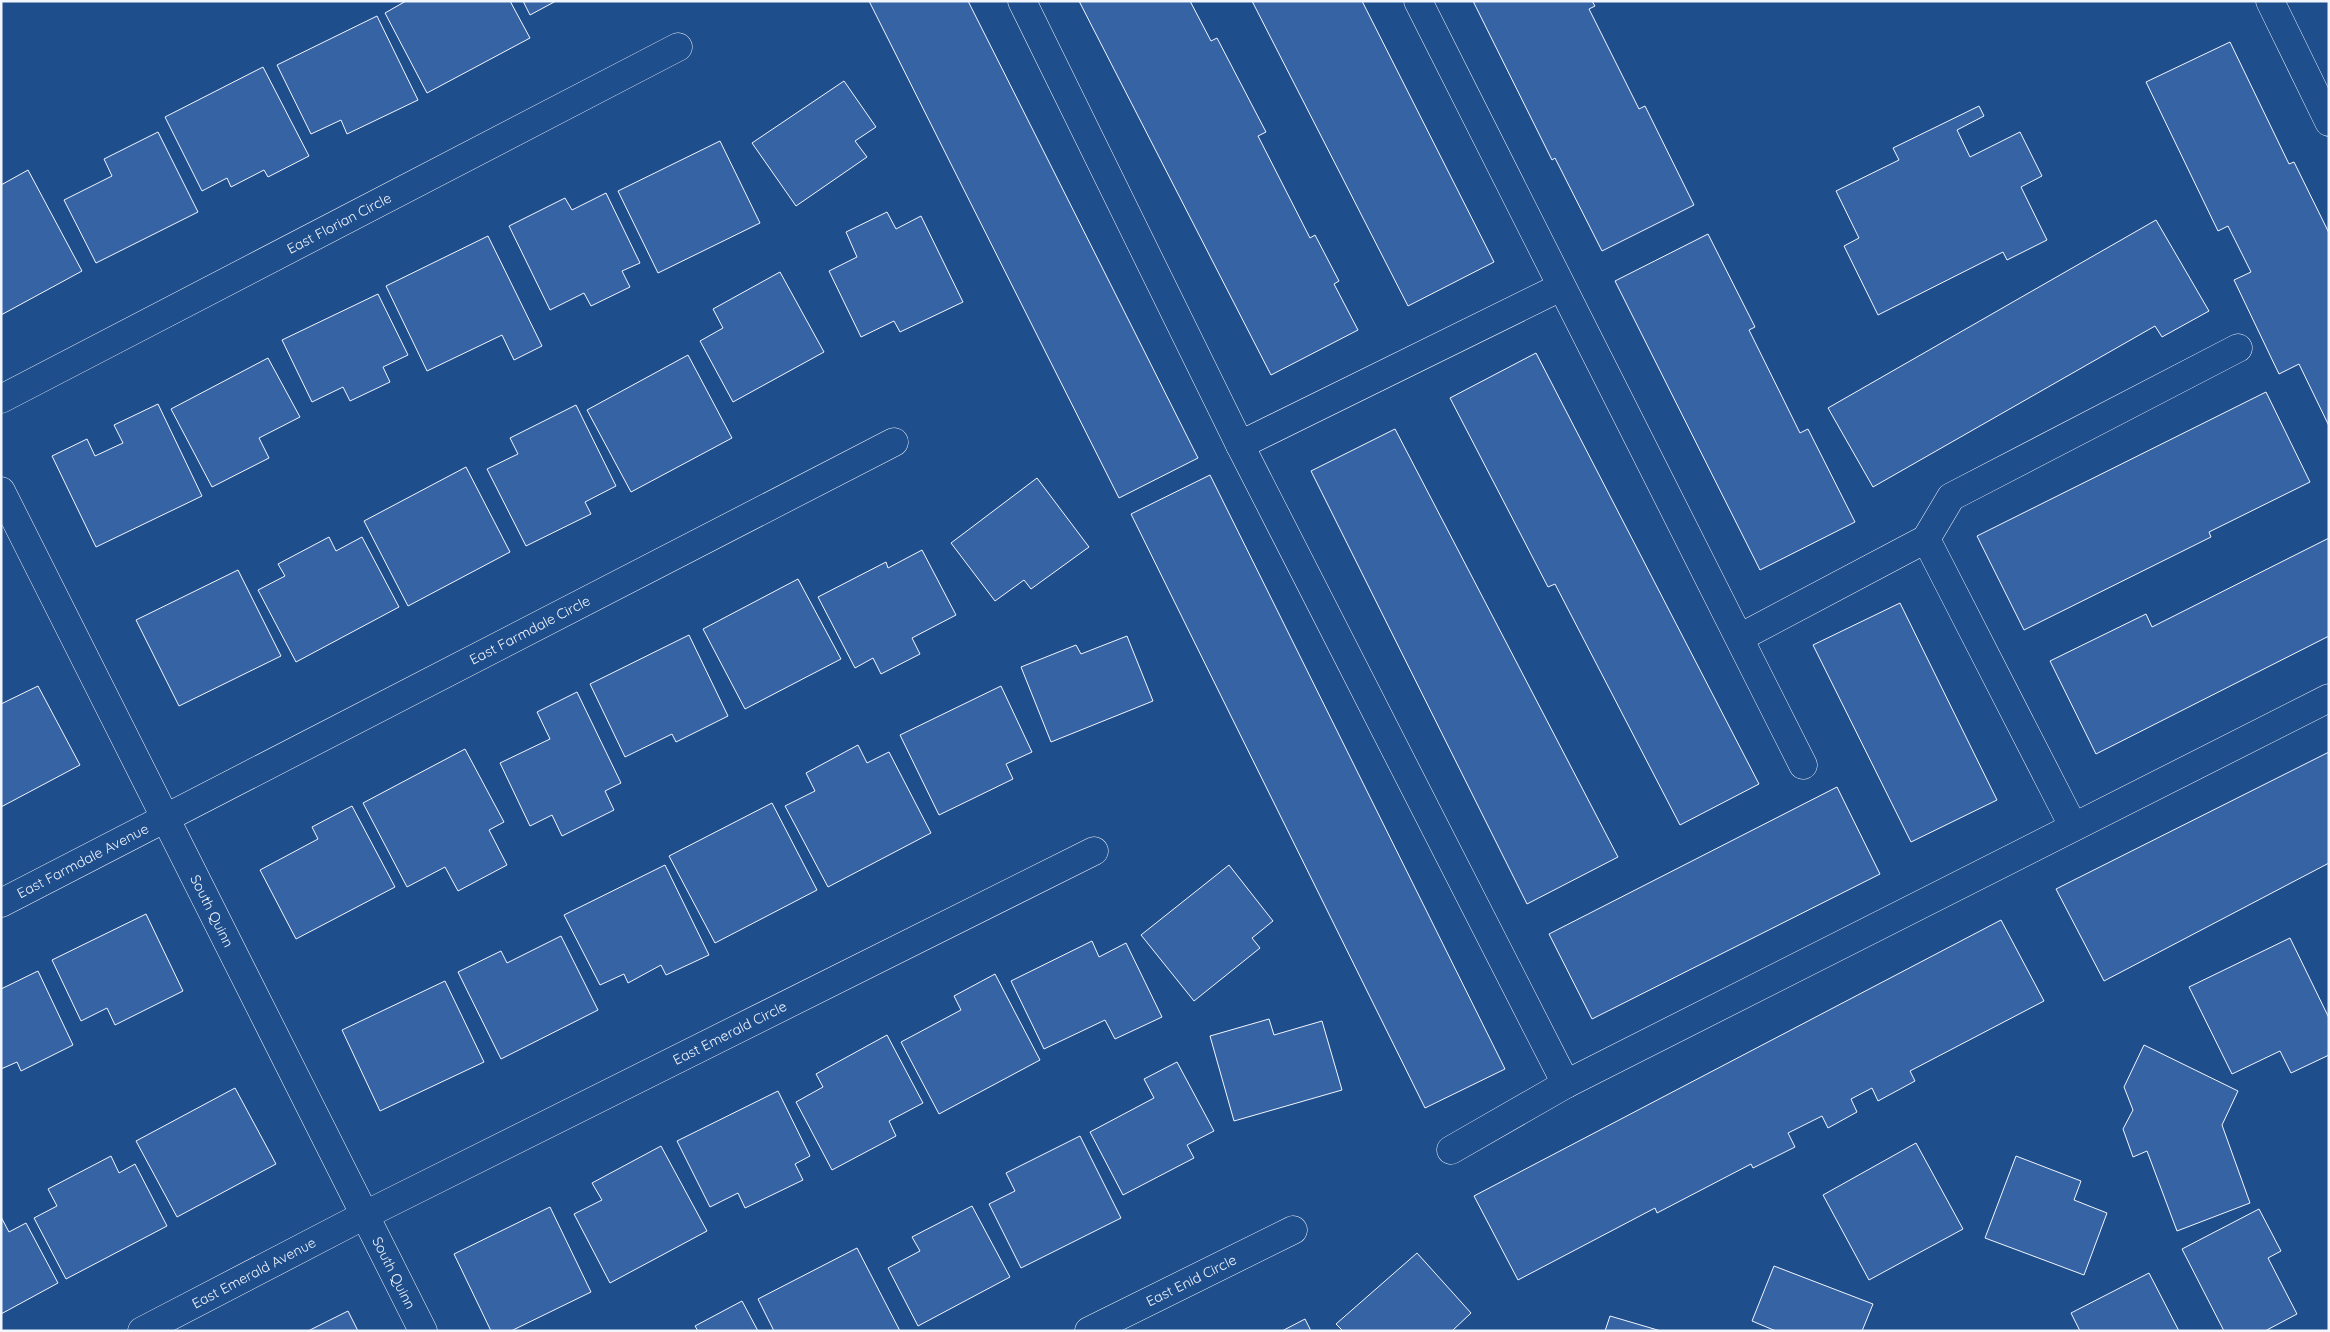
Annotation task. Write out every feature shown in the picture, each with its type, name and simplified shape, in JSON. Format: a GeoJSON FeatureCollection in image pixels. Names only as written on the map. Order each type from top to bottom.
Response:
{"type":"FeatureCollection","features":[{"type":"Feature","properties":{"kind":"street"},"geometry":{"type":"LineString","coordinates":[[1022,1],[1240,445],[1566,1084]]}},
{"type":"Feature","properties":{"kind":"street"},"geometry":{"type":"LineString","coordinates":[[1418,1],[1803,765]]}},
{"type":"Feature","properties":{"kind":"street"},"geometry":{"type":"LineString","coordinates":[[2270,1],[2329,122]]}},
{"type":"Feature","properties":{"kind":"street","name":"East Florian Circle"},"geometry":{"type":"LineString","coordinates":[[1,399],[678,47]]}},
{"type":"Feature","properties":{"kind":"street"},"geometry":{"type":"LineString","coordinates":[[1240,445],[1561,287]]}},
{"type":"Feature","properties":{"kind":"street"},"geometry":{"type":"LineString","coordinates":[[1740,637],[1926,539],[1951,497],[2238,348]]}},
{"type":"Feature","properties":{"kind":"street","name":"East Farmdale Circle"},"geometry":{"type":"LineString","coordinates":[[166,819],[894,442]]}},
{"type":"Feature","properties":{"kind":"street","name":"South Quinn"},"geometry":{"type":"LineString","coordinates":[[1,492],[423,1331]]}},
{"type":"Feature","properties":{"kind":"street"},"geometry":{"type":"LineString","coordinates":[[1926,539],[2073,826]]}},
{"type":"Feature","properties":{"kind":"street"},"geometry":{"type":"LineString","coordinates":[[1451,1150],[1566,1084],[2329,698]]}},
{"type":"Feature","properties":{"kind":"street","name":"East Farmdale Avenue"},"geometry":{"type":"LineString","coordinates":[[1,903],[166,819]]}},
{"type":"Feature","properties":{"kind":"street","name":"East Emerald Circle"},"geometry":{"type":"LineString","coordinates":[[366,1215],[1094,851]]}},
{"type":"Feature","properties":{"kind":"street","name":"East Emerald Avenue"},"geometry":{"type":"LineString","coordinates":[[142,1331],[366,1215]]}},
{"type":"Feature","properties":{"kind":"street","name":"East Enid Circle"},"geometry":{"type":"LineString","coordinates":[[1089,1331],[1293,1230]]}},
{"type":"Feature","properties":{"kind":"building"},"geometry":{"type":"Polygon","coordinates":[[[406,1],[510,1],[530,38],[427,93],[385,13],[406,1]]]}},
{"type":"Feature","properties":{"kind":"building"},"geometry":{"type":"Polygon","coordinates":[[[523,1],[556,1],[530,15],[523,1]]]}},
{"type":"Feature","properties":{"kind":"building"},"geometry":{"type":"Polygon","coordinates":[[[869,1],[968,1],[1198,458],[1119,498],[869,1]]]}},
{"type":"Feature","properties":{"kind":"building"},"geometry":{"type":"Polygon","coordinates":[[[1079,1],[1190,1],[1211,41],[1217,38],[1266,132],[1258,136],[1310,238],[1315,235],[1339,281],[1334,284],[1358,330],[1271,375],[1079,1]]]}},
{"type":"Feature","properties":{"kind":"building"},"geometry":{"type":"Polygon","coordinates":[[[1252,1],[1362,1],[1494,262],[1408,306],[1252,1]]]}},
{"type":"Feature","properties":{"kind":"building"},"geometry":{"type":"Polygon","coordinates":[[[1473,1],[1592,1],[1595,6],[1589,9],[1639,109],[1645,106],[1694,205],[1602,251],[1555,158],[1552,160],[1473,1]]]}},
{"type":"Feature","properties":{"kind":"building"},"geometry":{"type":"Polygon","coordinates":[[[377,16],[418,100],[347,134],[341,120],[311,134],[277,65],[377,16]]]}},
{"type":"Feature","properties":{"kind":"building"},"geometry":{"type":"Polygon","coordinates":[[[2230,42],[2289,164],[2294,162],[2329,233],[2329,426],[2299,364],[2279,374],[2234,280],[2251,272],[2228,226],[2218,231],[2146,82],[2230,42]]]}},
{"type":"Feature","properties":{"kind":"building"},"geometry":{"type":"Polygon","coordinates":[[[263,67],[309,156],[268,177],[264,170],[231,187],[227,178],[202,191],[165,117],[263,67]]]}},
{"type":"Feature","properties":{"kind":"building"},"geometry":{"type":"Polygon","coordinates":[[[844,81],[876,127],[855,141],[867,157],[796,206],[752,143],[844,81]]]}},
{"type":"Feature","properties":{"kind":"building"},"geometry":{"type":"Polygon","coordinates":[[[1979,106],[1984,116],[1957,130],[1970,157],[2020,132],[2042,176],[2021,187],[2047,240],[2007,260],[2003,252],[1878,315],[1844,246],[1859,238],[1836,191],[1899,160],[1893,148],[1979,106]]]}},
{"type":"Feature","properties":{"kind":"building"},"geometry":{"type":"Polygon","coordinates":[[[158,132],[198,212],[96,263],[64,200],[112,176],[104,159],[158,132]]]}},
{"type":"Feature","properties":{"kind":"building"},"geometry":{"type":"Polygon","coordinates":[[[720,141],[760,223],[658,273],[618,191],[720,141]]]}},
{"type":"Feature","properties":{"kind":"building"},"geometry":{"type":"Polygon","coordinates":[[[28,170],[82,271],[1,315],[1,185],[28,170]]]}},
{"type":"Feature","properties":{"kind":"building"},"geometry":{"type":"Polygon","coordinates":[[[606,193],[640,263],[622,271],[630,287],[591,306],[584,293],[550,310],[509,226],[565,198],[572,210],[606,193]]]}},
{"type":"Feature","properties":{"kind":"building"},"geometry":{"type":"Polygon","coordinates":[[[887,212],[896,229],[921,216],[963,302],[900,332],[894,321],[861,337],[829,271],[857,257],[846,232],[887,212]]]}},
{"type":"Feature","properties":{"kind":"building"},"geometry":{"type":"Polygon","coordinates":[[[2156,220],[2209,311],[2162,337],[2155,326],[1873,487],[1828,408],[2156,220]]]}},
{"type":"Feature","properties":{"kind":"building"},"geometry":{"type":"Polygon","coordinates":[[[1708,234],[1755,327],[1749,330],[1800,433],[1808,429],[1855,522],[1760,570],[1615,281],[1708,234]]]}},
{"type":"Feature","properties":{"kind":"building"},"geometry":{"type":"Polygon","coordinates":[[[488,236],[542,346],[514,360],[502,335],[427,371],[386,286],[488,236]]]}},
{"type":"Feature","properties":{"kind":"building"},"geometry":{"type":"Polygon","coordinates":[[[780,272],[824,352],[733,402],[700,341],[723,328],[713,309],[780,272]]]}},
{"type":"Feature","properties":{"kind":"building"},"geometry":{"type":"Polygon","coordinates":[[[378,294],[408,355],[383,367],[390,382],[350,401],[343,387],[312,402],[282,340],[378,294]]]}},
{"type":"Feature","properties":{"kind":"building"},"geometry":{"type":"Polygon","coordinates":[[[1536,353],[1759,784],[1680,825],[1555,584],[1548,587],[1450,398],[1536,353]]]}},
{"type":"Feature","properties":{"kind":"building"},"geometry":{"type":"Polygon","coordinates":[[[688,355],[732,438],[631,492],[587,410],[688,355]]]}},
{"type":"Feature","properties":{"kind":"building"},"geometry":{"type":"Polygon","coordinates":[[[268,358],[300,417],[259,438],[269,458],[212,487],[171,409],[268,358]]]}},
{"type":"Feature","properties":{"kind":"building"},"geometry":{"type":"Polygon","coordinates":[[[2266,392],[2310,482],[2209,532],[2211,537],[2024,630],[1977,536],[2266,392]]]}},
{"type":"Feature","properties":{"kind":"building"},"geometry":{"type":"Polygon","coordinates":[[[158,404],[202,496],[96,547],[52,456],[87,439],[95,456],[123,443],[114,425],[158,404]]]}},
{"type":"Feature","properties":{"kind":"building"},"geometry":{"type":"Polygon","coordinates":[[[576,405],[616,486],[585,502],[591,514],[526,546],[487,469],[518,454],[510,438],[576,405]]]}},
{"type":"Feature","properties":{"kind":"building"},"geometry":{"type":"Polygon","coordinates":[[[1395,429],[1618,857],[1527,904],[1311,471],[1395,429]]]}},
{"type":"Feature","properties":{"kind":"building"},"geometry":{"type":"Polygon","coordinates":[[[466,467],[510,552],[408,606],[364,521],[466,467]]]}},
{"type":"Feature","properties":{"kind":"building"},"geometry":{"type":"Polygon","coordinates":[[[1210,475],[1505,1069],[1425,1108],[1131,514],[1210,475]]]}},
{"type":"Feature","properties":{"kind":"building"},"geometry":{"type":"Polygon","coordinates":[[[1037,478],[1089,547],[1031,589],[1024,580],[995,601],[951,543],[1037,478]]]}},
{"type":"Feature","properties":{"kind":"building"},"geometry":{"type":"Polygon","coordinates":[[[329,537],[336,551],[362,537],[399,607],[296,662],[258,590],[285,576],[278,564],[329,537]]]}},
{"type":"Feature","properties":{"kind":"building"},"geometry":{"type":"Polygon","coordinates":[[[2329,538],[2329,636],[2096,754],[2050,661],[2146,614],[2152,627],[2329,538]]]}},
{"type":"Feature","properties":{"kind":"building"},"geometry":{"type":"Polygon","coordinates":[[[922,550],[956,615],[912,638],[920,654],[881,674],[873,658],[855,668],[818,597],[886,562],[888,568],[922,550]]]}},
{"type":"Feature","properties":{"kind":"building"},"geometry":{"type":"Polygon","coordinates":[[[238,570],[281,656],[179,706],[136,620],[238,570]]]}},
{"type":"Feature","properties":{"kind":"building"},"geometry":{"type":"Polygon","coordinates":[[[798,579],[841,659],[745,709],[703,629],[798,579]]]}},
{"type":"Feature","properties":{"kind":"building"},"geometry":{"type":"Polygon","coordinates":[[[1900,603],[1997,800],[1911,842],[1813,645],[1900,603]]]}},
{"type":"Feature","properties":{"kind":"building"},"geometry":{"type":"Polygon","coordinates":[[[689,635],[728,716],[676,742],[672,734],[625,757],[590,684],[689,635]]]}},
{"type":"Feature","properties":{"kind":"building"},"geometry":{"type":"Polygon","coordinates":[[[1127,636],[1153,701],[1051,742],[1021,667],[1076,645],[1081,654],[1127,636]]]}},
{"type":"Feature","properties":{"kind":"building"},"geometry":{"type":"Polygon","coordinates":[[[38,686],[80,765],[1,807],[1,704],[38,686]]]}},
{"type":"Feature","properties":{"kind":"building"},"geometry":{"type":"Polygon","coordinates":[[[1001,686],[1032,752],[1006,764],[1013,779],[939,815],[900,735],[1001,686]]]}},
{"type":"Feature","properties":{"kind":"building"},"geometry":{"type":"Polygon","coordinates":[[[577,692],[621,783],[605,791],[614,810],[562,836],[552,815],[530,826],[500,763],[550,739],[537,712],[577,692]]]}},
{"type":"Feature","properties":{"kind":"building"},"geometry":{"type":"Polygon","coordinates":[[[858,745],[867,763],[889,752],[931,833],[828,887],[785,806],[815,791],[806,773],[858,745]]]}},
{"type":"Feature","properties":{"kind":"building"},"geometry":{"type":"Polygon","coordinates":[[[465,749],[504,822],[489,830],[507,865],[458,891],[445,867],[407,887],[363,803],[465,749]]]}},
{"type":"Feature","properties":{"kind":"building"},"geometry":{"type":"Polygon","coordinates":[[[2329,752],[2329,863],[2104,981],[2056,889],[2329,752]]]}},
{"type":"Feature","properties":{"kind":"building"},"geometry":{"type":"Polygon","coordinates":[[[1837,787],[1880,874],[1592,1019],[1549,934],[1837,787]]]}},
{"type":"Feature","properties":{"kind":"building"},"geometry":{"type":"Polygon","coordinates":[[[772,803],[817,890],[715,943],[669,856],[772,803]]]}},
{"type":"Feature","properties":{"kind":"building"},"geometry":{"type":"Polygon","coordinates":[[[352,806],[395,887],[296,939],[260,870],[318,839],[312,827],[352,806]]]}},
{"type":"Feature","properties":{"kind":"building"},"geometry":{"type":"Polygon","coordinates":[[[665,865],[709,955],[666,975],[661,965],[628,983],[624,974],[600,985],[564,915],[665,865]]]}},
{"type":"Feature","properties":{"kind":"building"},"geometry":{"type":"Polygon","coordinates":[[[1229,865],[1273,921],[1252,938],[1260,948],[1194,1001],[1141,935],[1229,865]]]}},
{"type":"Feature","properties":{"kind":"building"},"geometry":{"type":"Polygon","coordinates":[[[146,914],[183,991],[115,1025],[107,1008],[81,1021],[52,960],[146,914]]]}},
{"type":"Feature","properties":{"kind":"building"},"geometry":{"type":"Polygon","coordinates":[[[2001,920],[2044,1001],[1910,1071],[1915,1081],[1878,1101],[1872,1088],[1851,1099],[1857,1112],[1828,1128],[1822,1116],[1788,1133],[1795,1147],[1753,1168],[1751,1164],[1657,1213],[1655,1208],[1518,1280],[1474,1196],[2001,920]]]}},
{"type":"Feature","properties":{"kind":"building"},"geometry":{"type":"Polygon","coordinates":[[[561,936],[598,1010],[501,1059],[458,972],[501,951],[507,963],[561,936]]]}},
{"type":"Feature","properties":{"kind":"building"},"geometry":{"type":"Polygon","coordinates":[[[2290,938],[2329,1018],[2329,1055],[2291,1073],[2280,1051],[2232,1074],[2189,987],[2290,938]]]}},
{"type":"Feature","properties":{"kind":"building"},"geometry":{"type":"Polygon","coordinates":[[[1092,941],[1099,957],[1126,943],[1162,1017],[1115,1039],[1105,1020],[1044,1049],[1011,981],[1092,941]]]}},
{"type":"Feature","properties":{"kind":"building"},"geometry":{"type":"Polygon","coordinates":[[[38,971],[73,1045],[21,1071],[17,1062],[1,1069],[1,989],[38,971]]]}},
{"type":"Feature","properties":{"kind":"building"},"geometry":{"type":"Polygon","coordinates":[[[995,974],[1040,1060],[939,1114],[901,1042],[961,1010],[954,996],[995,974]]]}},
{"type":"Feature","properties":{"kind":"building"},"geometry":{"type":"Polygon","coordinates":[[[445,981],[484,1062],[380,1111],[342,1030],[445,981]]]}},
{"type":"Feature","properties":{"kind":"building"},"geometry":{"type":"Polygon","coordinates":[[[1269,1019],[1274,1035],[1322,1021],[1342,1090],[1234,1121],[1210,1036],[1269,1019]]]}},
{"type":"Feature","properties":{"kind":"building"},"geometry":{"type":"Polygon","coordinates":[[[887,1035],[923,1103],[889,1121],[896,1136],[832,1170],[796,1102],[823,1087],[816,1074],[887,1035]]]}},
{"type":"Feature","properties":{"kind":"building"},"geometry":{"type":"Polygon","coordinates":[[[2144,1045],[2238,1091],[2222,1125],[2250,1203],[2177,1231],[2147,1151],[2133,1157],[2123,1129],[2133,1110],[2124,1087],[2144,1045]]]}},
{"type":"Feature","properties":{"kind":"building"},"geometry":{"type":"Polygon","coordinates":[[[1177,1062],[1214,1131],[1187,1145],[1194,1158],[1123,1195],[1090,1132],[1154,1098],[1144,1079],[1177,1062]]]}},
{"type":"Feature","properties":{"kind":"building"},"geometry":{"type":"Polygon","coordinates":[[[235,1088],[276,1164],[177,1217],[136,1141],[235,1088]]]}},
{"type":"Feature","properties":{"kind":"building"},"geometry":{"type":"Polygon","coordinates":[[[778,1091],[810,1156],[795,1164],[803,1180],[745,1208],[738,1193],[710,1207],[677,1141],[778,1091]]]}},
{"type":"Feature","properties":{"kind":"building"},"geometry":{"type":"Polygon","coordinates":[[[1080,1136],[1121,1218],[1021,1268],[989,1204],[1015,1191],[1006,1173],[1080,1136]]]}},
{"type":"Feature","properties":{"kind":"building"},"geometry":{"type":"Polygon","coordinates":[[[1916,1143],[1963,1229],[1869,1280],[1823,1195],[1916,1143]]]}},
{"type":"Feature","properties":{"kind":"building"},"geometry":{"type":"Polygon","coordinates":[[[661,1146],[707,1231],[610,1283],[574,1214],[602,1200],[592,1183],[661,1146]]]}},
{"type":"Feature","properties":{"kind":"building"},"geometry":{"type":"Polygon","coordinates":[[[111,1156],[119,1173],[135,1164],[167,1226],[66,1279],[34,1218],[57,1206],[48,1189],[111,1156]]]}},
{"type":"Feature","properties":{"kind":"building"},"geometry":{"type":"Polygon","coordinates":[[[2016,1156],[2081,1181],[2074,1200],[2107,1213],[2084,1275],[1985,1238],[2016,1156]]]}},
{"type":"Feature","properties":{"kind":"building"},"geometry":{"type":"Polygon","coordinates":[[[972,1206],[1010,1277],[918,1326],[888,1268],[920,1251],[912,1237],[972,1206]]]}},
{"type":"Feature","properties":{"kind":"building"},"geometry":{"type":"Polygon","coordinates":[[[550,1207],[591,1292],[511,1331],[491,1331],[454,1254],[550,1207]]]}},
{"type":"Feature","properties":{"kind":"building"},"geometry":{"type":"Polygon","coordinates":[[[2259,1209],[2281,1251],[2268,1258],[2297,1314],[2265,1331],[2224,1331],[2182,1249],[2259,1209]]]}},
{"type":"Feature","properties":{"kind":"building"},"geometry":{"type":"Polygon","coordinates":[[[1,1217],[9,1232],[26,1223],[58,1283],[1,1314],[1,1217]]]}},
{"type":"Feature","properties":{"kind":"building"},"geometry":{"type":"Polygon","coordinates":[[[857,1248],[900,1331],[774,1331],[758,1299],[857,1248]]]}},
{"type":"Feature","properties":{"kind":"building"},"geometry":{"type":"Polygon","coordinates":[[[1417,1253],[1471,1313],[1452,1331],[1343,1331],[1336,1324],[1417,1253]]]}},
{"type":"Feature","properties":{"kind":"building"},"geometry":{"type":"Polygon","coordinates":[[[1774,1266],[1873,1304],[1862,1331],[1776,1331],[1752,1321],[1774,1266]]]}},
{"type":"Feature","properties":{"kind":"building"},"geometry":{"type":"Polygon","coordinates":[[[2149,1273],[2179,1331],[2080,1331],[2071,1313],[2149,1273]]]}},
{"type":"Feature","properties":{"kind":"building"},"geometry":{"type":"Polygon","coordinates":[[[742,1301],[758,1331],[698,1331],[695,1326],[742,1301]]]}},
{"type":"Feature","properties":{"kind":"building"},"geometry":{"type":"Polygon","coordinates":[[[348,1311],[358,1331],[308,1331],[348,1311]]]}},
{"type":"Feature","properties":{"kind":"building"},"geometry":{"type":"Polygon","coordinates":[[[1610,1316],[1661,1331],[1605,1331],[1610,1316]]]}},
{"type":"Feature","properties":{"kind":"building"},"geometry":{"type":"Polygon","coordinates":[[[1305,1319],[1311,1331],[1282,1331],[1305,1319]]]}}]}
